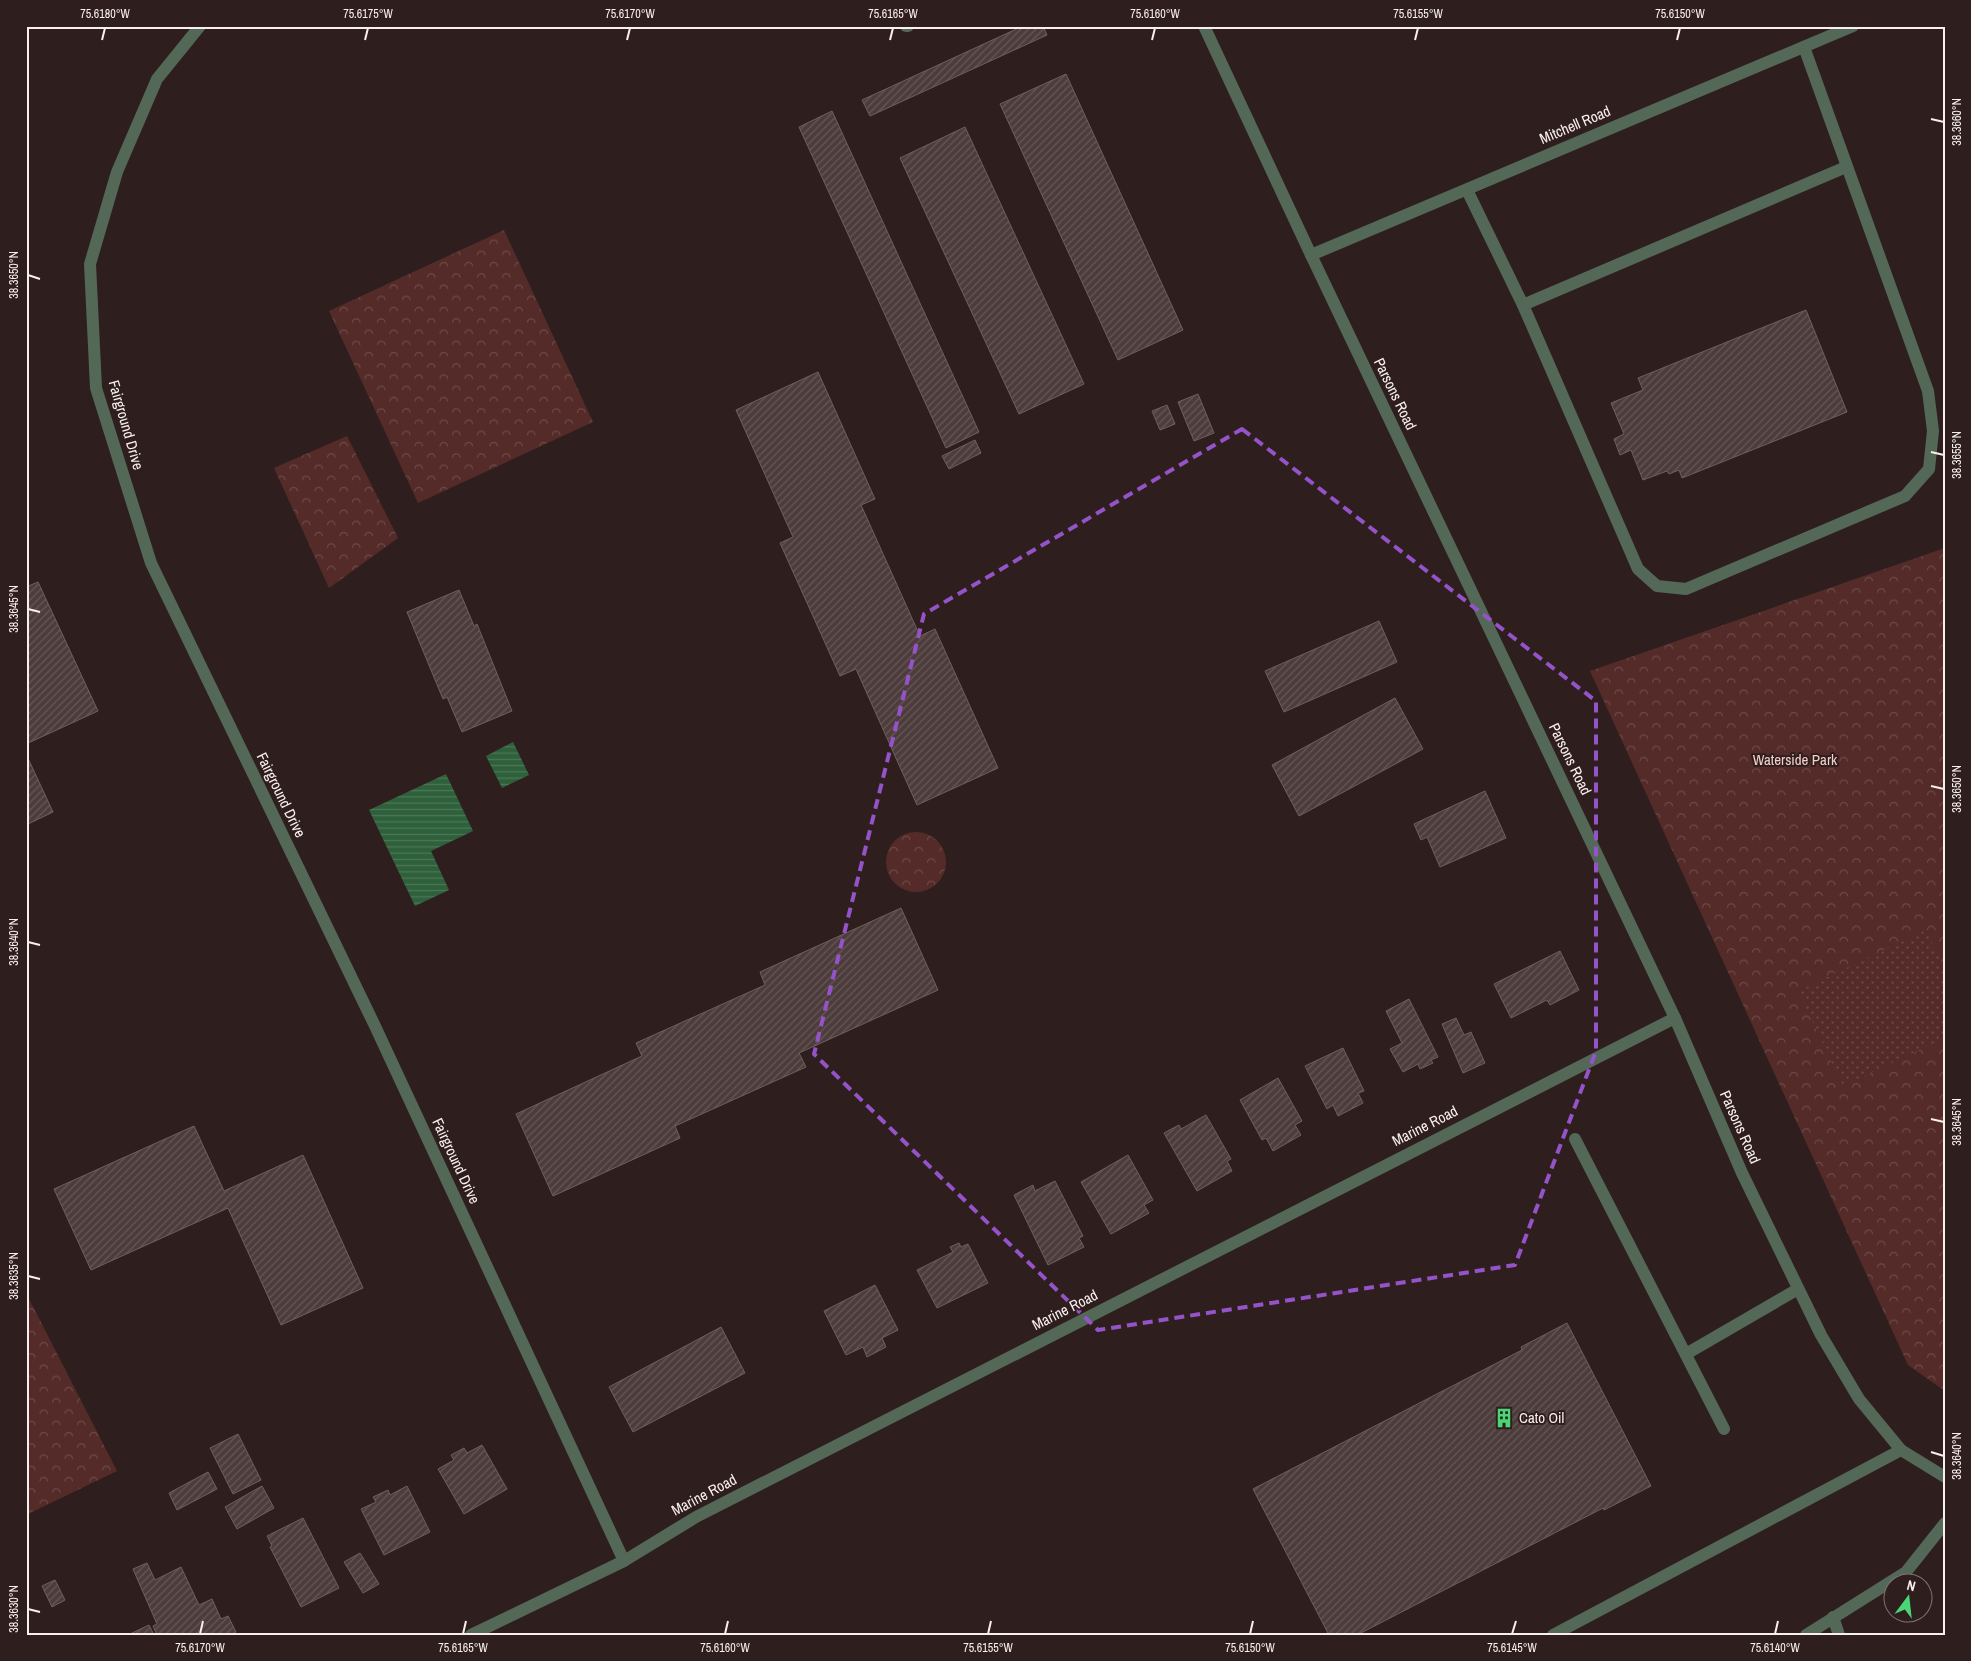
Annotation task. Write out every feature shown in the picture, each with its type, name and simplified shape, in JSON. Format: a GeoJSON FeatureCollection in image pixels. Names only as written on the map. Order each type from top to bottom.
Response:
{"type":"FeatureCollection","features":[{"type":"Feature","properties":{"kind":"street","name":"Fairground Drive"},"geometry":{"type":"LineString","coordinates":[[200,26],[157,79],[117,172],[90,264],[96,388],[151,562],[376,1026],[624,1561]]}},
{"type":"Feature","properties":{"kind":"street","name":"Parsons Road"},"geometry":{"type":"LineString","coordinates":[[1204,26],[1311,255],[1675,1018],[1742,1173],[1821,1335],[1859,1399],[1901,1450],[1945,1476]]}},
{"type":"Feature","properties":{"kind":"street","name":"Mitchell Road"},"geometry":{"type":"LineString","coordinates":[[1311,255],[1852,26]]}},
{"type":"Feature","properties":{"kind":"street"},"geometry":{"type":"LineString","coordinates":[[1467,190],[1523,306],[1638,569],[1657,586],[1686,589],[1906,496],[1928,469],[1934,431],[1928,391],[1804,47]]}},
{"type":"Feature","properties":{"kind":"street"},"geometry":{"type":"LineString","coordinates":[[1523,306],[1846,167]]}},
{"type":"Feature","properties":{"kind":"street","name":"Marine Road"},"geometry":{"type":"LineString","coordinates":[[471,1635],[624,1561],[696,1517],[1675,1018]]}},
{"type":"Feature","properties":{"kind":"street"},"geometry":{"type":"LineString","coordinates":[[1575,1139],[1724,1429]]}},
{"type":"Feature","properties":{"kind":"street"},"geometry":{"type":"LineString","coordinates":[[1686,1354],[1798,1289]]}},
{"type":"Feature","properties":{"kind":"street"},"geometry":{"type":"LineString","coordinates":[[1553,1635],[1901,1450]]}},
{"type":"Feature","properties":{"kind":"street"},"geometry":{"type":"LineString","coordinates":[[1806,1635],[1906,1572],[1945,1523]]}},
{"type":"Feature","properties":{"kind":"street"},"geometry":{"type":"LineString","coordinates":[[1833,1617],[1839,1635]]}},
{"type":"Feature","properties":{"kind":"highlighted area"},"geometry":{"type":"Polygon","coordinates":[[[1242,429],[1596,701],[1596,1051],[1515,1265],[1098,1330],[814,1054],[924,614],[1242,429]]]}},
{"type":"Feature","properties":{"kind":"green space"},"geometry":{"type":"Polygon","coordinates":[[[504,230],[593,422],[418,503],[329,311],[504,230]]]}},
{"type":"Feature","properties":{"kind":"green space"},"geometry":{"type":"Polygon","coordinates":[[[347,436],[398,538],[329,588],[274,468],[347,436]]]}},
{"type":"Feature","properties":{"kind":"green space","name":"Waterside Park"},"geometry":{"type":"Polygon","coordinates":[[[1945,548],[1945,1391],[1908,1365],[1590,671],[1945,548]]]}},
{"type":"Feature","properties":{"kind":"green space"},"geometry":{"type":"Polygon","coordinates":[[[916,832],[933,837],[941,845],[946,862],[941,879],[933,887],[916,892],[899,887],[891,879],[886,862],[891,845],[899,837],[916,832]]]}},
{"type":"Feature","properties":{"kind":"green space"},"geometry":{"type":"Polygon","coordinates":[[[1926,930],[1945,970],[1945,1038],[1843,1086],[1798,991],[1926,930]]]}},
{"type":"Feature","properties":{"kind":"green space"},"geometry":{"type":"Polygon","coordinates":[[[26,1293],[117,1471],[26,1515],[26,1293]]]}},
{"type":"Feature","properties":{"kind":"shaded area"},"geometry":{"type":"Polygon","coordinates":[[[513,742],[529,775],[502,788],[486,756],[513,742]]]}},
{"type":"Feature","properties":{"kind":"shaded area"},"geometry":{"type":"Polygon","coordinates":[[[446,774],[473,831],[431,851],[449,890],[415,906],[369,810],[446,774]]]}},
{"type":"Feature","properties":{"kind":"building"},"geometry":{"type":"Polygon","coordinates":[[[1023,26],[1043,26],[1047,35],[870,116],[862,100],[1023,26]]]}},
{"type":"Feature","properties":{"kind":"building"},"geometry":{"type":"Polygon","coordinates":[[[1066,74],[1183,330],[1118,360],[1000,104],[1066,74]]]}},
{"type":"Feature","properties":{"kind":"building"},"geometry":{"type":"Polygon","coordinates":[[[832,111],[979,432],[946,448],[799,127],[832,111]]]}},
{"type":"Feature","properties":{"kind":"building"},"geometry":{"type":"Polygon","coordinates":[[[965,127],[1084,384],[1019,414],[900,158],[965,127]]]}},
{"type":"Feature","properties":{"kind":"building"},"geometry":{"type":"Polygon","coordinates":[[[1806,310],[1847,412],[1682,478],[1679,470],[1669,474],[1667,471],[1643,480],[1631,450],[1620,455],[1614,439],[1624,434],[1611,403],[1643,390],[1638,378],[1806,310]]]}},
{"type":"Feature","properties":{"kind":"building"},"geometry":{"type":"Polygon","coordinates":[[[818,372],[875,499],[861,505],[920,636],[935,629],[998,768],[917,805],[856,669],[840,676],[780,543],[793,537],[736,410],[818,372]]]}},
{"type":"Feature","properties":{"kind":"building"},"geometry":{"type":"Polygon","coordinates":[[[1198,394],[1214,433],[1194,441],[1178,402],[1198,394]]]}},
{"type":"Feature","properties":{"kind":"building"},"geometry":{"type":"Polygon","coordinates":[[[1167,405],[1175,424],[1160,430],[1152,411],[1167,405]]]}},
{"type":"Feature","properties":{"kind":"building"},"geometry":{"type":"Polygon","coordinates":[[[975,440],[981,453],[949,469],[942,456],[975,440]]]}},
{"type":"Feature","properties":{"kind":"building"},"geometry":{"type":"Polygon","coordinates":[[[38,582],[98,711],[26,744],[26,587],[38,582]]]}},
{"type":"Feature","properties":{"kind":"building"},"geometry":{"type":"Polygon","coordinates":[[[459,590],[474,626],[477,624],[512,711],[462,732],[447,697],[443,699],[407,612],[459,590]]]}},
{"type":"Feature","properties":{"kind":"building"},"geometry":{"type":"Polygon","coordinates":[[[1379,621],[1397,662],[1284,712],[1265,671],[1379,621]]]}},
{"type":"Feature","properties":{"kind":"building"},"geometry":{"type":"Polygon","coordinates":[[[1395,698],[1423,749],[1299,816],[1272,765],[1395,698]]]}},
{"type":"Feature","properties":{"kind":"building"},"geometry":{"type":"Polygon","coordinates":[[[26,754],[53,812],[26,825],[26,754]]]}},
{"type":"Feature","properties":{"kind":"building"},"geometry":{"type":"Polygon","coordinates":[[[1485,791],[1506,838],[1440,867],[1427,837],[1421,840],[1414,824],[1485,791]]]}},
{"type":"Feature","properties":{"kind":"building"},"geometry":{"type":"Polygon","coordinates":[[[901,908],[938,990],[799,1053],[806,1067],[675,1126],[680,1138],[553,1196],[516,1114],[642,1056],[636,1043],[765,985],[760,972],[901,908]]]}},
{"type":"Feature","properties":{"kind":"building"},"geometry":{"type":"Polygon","coordinates":[[[1560,951],[1579,990],[1550,1005],[1547,1000],[1511,1018],[1494,984],[1560,951]]]}},
{"type":"Feature","properties":{"kind":"building"},"geometry":{"type":"Polygon","coordinates":[[[1409,999],[1438,1057],[1431,1060],[1433,1063],[1420,1069],[1418,1064],[1403,1072],[1390,1049],[1402,1043],[1386,1011],[1409,999]]]}},
{"type":"Feature","properties":{"kind":"building"},"geometry":{"type":"Polygon","coordinates":[[[1456,1018],[1464,1035],[1471,1032],[1485,1063],[1463,1073],[1442,1024],[1456,1018]]]}},
{"type":"Feature","properties":{"kind":"building"},"geometry":{"type":"Polygon","coordinates":[[[1343,1048],[1364,1091],[1358,1093],[1363,1103],[1338,1116],[1333,1105],[1327,1109],[1305,1066],[1343,1048]]]}},
{"type":"Feature","properties":{"kind":"building"},"geometry":{"type":"Polygon","coordinates":[[[1278,1078],[1302,1121],[1295,1125],[1301,1135],[1273,1151],[1266,1138],[1262,1140],[1240,1100],[1278,1078]]]}},
{"type":"Feature","properties":{"kind":"building"},"geometry":{"type":"Polygon","coordinates":[[[1206,1115],[1231,1159],[1227,1161],[1232,1171],[1197,1191],[1164,1133],[1179,1125],[1181,1129],[1206,1115]]]}},
{"type":"Feature","properties":{"kind":"building"},"geometry":{"type":"Polygon","coordinates":[[[194,1126],[224,1191],[303,1155],[363,1288],[281,1325],[228,1208],[91,1270],[54,1189],[194,1126]]]}},
{"type":"Feature","properties":{"kind":"building"},"geometry":{"type":"Polygon","coordinates":[[[1128,1155],[1153,1200],[1144,1205],[1149,1213],[1111,1234],[1081,1182],[1128,1155]]]}},
{"type":"Feature","properties":{"kind":"building"},"geometry":{"type":"Polygon","coordinates":[[[1055,1181],[1083,1236],[1079,1238],[1084,1247],[1048,1265],[1014,1195],[1033,1185],[1035,1191],[1055,1181]]]}},
{"type":"Feature","properties":{"kind":"building"},"geometry":{"type":"Polygon","coordinates":[[[959,1243],[961,1247],[968,1244],[988,1283],[937,1308],[917,1270],[953,1252],[950,1247],[959,1243]]]}},
{"type":"Feature","properties":{"kind":"building"},"geometry":{"type":"Polygon","coordinates":[[[875,1285],[898,1330],[882,1338],[886,1347],[867,1357],[863,1347],[846,1355],[824,1311],[875,1285]]]}},
{"type":"Feature","properties":{"kind":"building","name":"Cato Oil"},"geometry":{"type":"Polygon","coordinates":[[[1567,1323],[1651,1486],[1604,1510],[1603,1508],[1357,1635],[1329,1635],[1253,1489],[1522,1350],[1521,1347],[1567,1323]]]}},
{"type":"Feature","properties":{"kind":"building"},"geometry":{"type":"Polygon","coordinates":[[[721,1327],[745,1373],[633,1432],[609,1387],[721,1327]]]}},
{"type":"Feature","properties":{"kind":"building"},"geometry":{"type":"Polygon","coordinates":[[[238,1434],[261,1480],[233,1494],[210,1448],[238,1434]]]}},
{"type":"Feature","properties":{"kind":"building"},"geometry":{"type":"Polygon","coordinates":[[[482,1445],[507,1489],[464,1514],[438,1469],[454,1460],[451,1455],[464,1448],[467,1453],[482,1445]]]}},
{"type":"Feature","properties":{"kind":"building"},"geometry":{"type":"Polygon","coordinates":[[[208,1472],[217,1489],[177,1510],[169,1493],[208,1472]]]}},
{"type":"Feature","properties":{"kind":"building"},"geometry":{"type":"Polygon","coordinates":[[[262,1486],[274,1508],[237,1529],[225,1507],[262,1486]]]}},
{"type":"Feature","properties":{"kind":"building"},"geometry":{"type":"Polygon","coordinates":[[[407,1486],[430,1532],[384,1555],[361,1509],[376,1502],[373,1497],[388,1490],[390,1495],[407,1486]]]}},
{"type":"Feature","properties":{"kind":"building"},"geometry":{"type":"Polygon","coordinates":[[[303,1518],[339,1588],[301,1607],[270,1547],[272,1546],[267,1536],[303,1518]]]}},
{"type":"Feature","properties":{"kind":"building"},"geometry":{"type":"Polygon","coordinates":[[[360,1553],[379,1584],[363,1593],[344,1562],[360,1553]]]}},
{"type":"Feature","properties":{"kind":"building"},"geometry":{"type":"Polygon","coordinates":[[[147,1563],[155,1580],[181,1567],[199,1605],[212,1599],[221,1619],[228,1616],[236,1632],[231,1635],[157,1635],[153,1626],[157,1624],[133,1569],[147,1563]]]}},
{"type":"Feature","properties":{"kind":"building"},"geometry":{"type":"Polygon","coordinates":[[[55,1580],[65,1600],[52,1607],[42,1586],[55,1580]]]}},
{"type":"Feature","properties":{"kind":"building"},"geometry":{"type":"Polygon","coordinates":[[[149,1625],[154,1635],[128,1635],[149,1625]]]}},
{"type":"Feature","properties":{"kind":"place","name":"Cato Oil"},"geometry":{"type":"Point","coordinates":[1504,1418]}}]}
